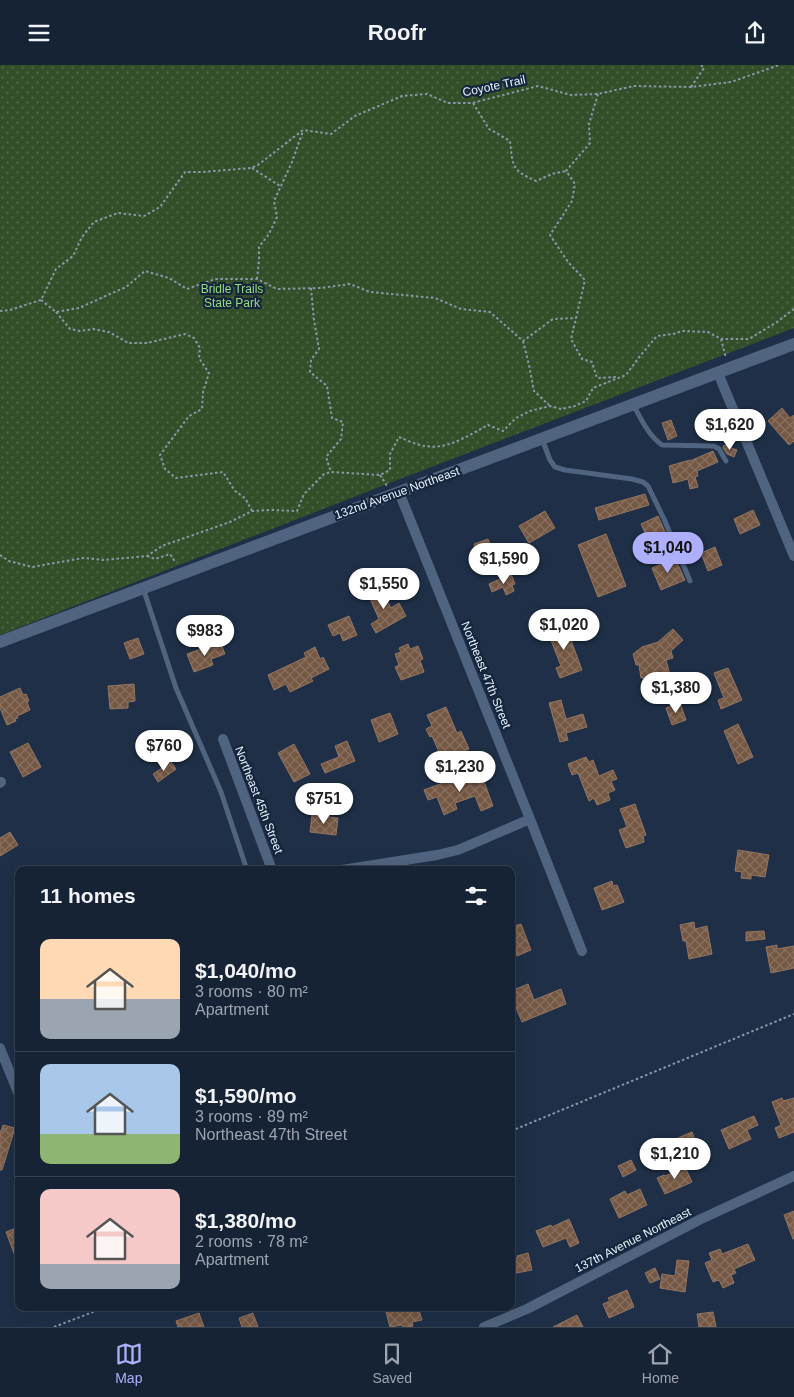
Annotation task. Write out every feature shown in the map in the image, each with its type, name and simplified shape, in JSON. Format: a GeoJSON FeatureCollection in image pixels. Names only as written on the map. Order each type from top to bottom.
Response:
{"type":"FeatureCollection","features":[{"type":"Feature","properties":{"kind":"street","name":"132nd Avenue Northeast"},"geometry":{"type":"LineString","coordinates":[[0,642],[794,344]]}},
{"type":"Feature","properties":{"kind":"street"},"geometry":{"type":"LineString","coordinates":[[724,371],[794,556]]}},
{"type":"Feature","properties":{"kind":"street","name":"Northeast 47th Street"},"geometry":{"type":"LineString","coordinates":[[399,492],[582,951]]}},
{"type":"Feature","properties":{"kind":"street","name":"Northeast 45th Street"},"geometry":{"type":"LineString","coordinates":[[223,739],[271,866]]}},
{"type":"Feature","properties":{"kind":"street"},"geometry":{"type":"LineString","coordinates":[[367,866],[458,850],[530,819]]}},
{"type":"Feature","properties":{"kind":"street"},"geometry":{"type":"LineString","coordinates":[[0,1048],[15,1085]]}},
{"type":"Feature","properties":{"kind":"street","name":"137th Avenue Northeast"},"geometry":{"type":"LineString","coordinates":[[484,1327],[527,1309],[701,1219],[794,1176]]}},
{"type":"Feature","properties":{"kind":"lane"},"geometry":{"type":"LineString","coordinates":[[633,404],[645,426],[656,441],[662,445],[714,446],[719,449],[726,461]]}},
{"type":"Feature","properties":{"kind":"lane"},"geometry":{"type":"LineString","coordinates":[[542,439],[550,460],[555,467],[632,479],[648,485],[690,581]]}},
{"type":"Feature","properties":{"kind":"lane"},"geometry":{"type":"LineString","coordinates":[[143,587],[176,688],[221,791],[245,866]]}},
{"type":"Feature","properties":{"kind":"path"},"geometry":{"type":"LineString","coordinates":[[691,87],[704,67],[701,65]]}},
{"type":"Feature","properties":{"kind":"path","name":"Coyote Trail"},"geometry":{"type":"LineString","coordinates":[[304,130],[331,133],[355,116],[402,96],[427,94],[448,103],[472,103],[538,86],[571,95],[598,94],[634,86],[691,87],[730,82],[778,65]]}},
{"type":"Feature","properties":{"kind":"path"},"geometry":{"type":"LineString","coordinates":[[472,103],[489,129],[510,141],[513,165],[522,175],[536,181],[566,171],[590,143],[589,124],[598,94]]}},
{"type":"Feature","properties":{"kind":"path"},"geometry":{"type":"LineString","coordinates":[[0,311],[10,311],[41,300],[56,269],[73,256],[82,237],[94,222],[118,213],[144,216],[160,207],[184,172],[251,168],[258,165],[304,130]]}},
{"type":"Feature","properties":{"kind":"path"},"geometry":{"type":"LineString","coordinates":[[257,279],[259,247],[269,234],[277,217],[274,201],[304,130]]}},
{"type":"Feature","properties":{"kind":"path"},"geometry":{"type":"LineString","coordinates":[[251,168],[280,186]]}},
{"type":"Feature","properties":{"kind":"path"},"geometry":{"type":"LineString","coordinates":[[566,171],[575,184],[572,201],[550,235],[568,262],[585,280],[571,339],[582,359],[592,362],[598,378],[619,377]]}},
{"type":"Feature","properties":{"kind":"path"},"geometry":{"type":"LineString","coordinates":[[56,311],[79,308],[126,287],[145,271],[169,278],[188,289],[216,279],[257,279],[277,289],[350,284],[370,292],[435,298],[461,309],[490,312],[523,341],[534,391],[550,406],[561,409],[586,401],[594,388],[626,375],[657,336],[682,331],[708,332],[721,339],[748,339],[777,322],[794,309]]}},
{"type":"Feature","properties":{"kind":"path"},"geometry":{"type":"LineString","coordinates":[[311,288],[319,349],[311,360],[310,372],[327,386],[332,418],[343,422],[341,439],[326,457],[331,472]]}},
{"type":"Feature","properties":{"kind":"path"},"geometry":{"type":"LineString","coordinates":[[41,300],[56,311],[70,329],[80,331],[94,329],[108,332],[128,343],[147,343],[185,334],[194,338],[200,348],[199,358],[209,373],[203,392],[202,409],[188,416],[160,455],[166,469],[176,478],[223,472],[235,491],[244,498],[252,511]]}},
{"type":"Feature","properties":{"kind":"path"},"geometry":{"type":"LineString","coordinates":[[523,341],[553,319],[576,318]]}},
{"type":"Feature","properties":{"kind":"path"},"geometry":{"type":"LineString","coordinates":[[721,339],[724,371]]}},
{"type":"Feature","properties":{"kind":"path"},"geometry":{"type":"LineString","coordinates":[[147,556],[162,546],[230,522],[252,511],[297,511],[304,493],[324,475],[331,472],[380,475],[390,470],[390,453],[399,437],[424,446],[438,447],[452,443],[488,425],[503,431],[516,418],[530,411],[550,406]]}},
{"type":"Feature","properties":{"kind":"path"},"geometry":{"type":"LineString","coordinates":[[380,475],[387,486]]}},
{"type":"Feature","properties":{"kind":"path"},"geometry":{"type":"LineString","coordinates":[[0,555],[9,561],[32,567],[83,558],[104,560],[147,556],[156,559],[170,554],[182,573]]}},
{"type":"Feature","properties":{"kind":"path"},"geometry":{"type":"LineString","coordinates":[[515,1129],[794,1014]]}},
{"type":"Feature","properties":{"kind":"path"},"geometry":{"type":"LineString","coordinates":[[54,1327],[96,1311]]}},
{"type":"Feature","properties":{"kind":"green space","name":"Bridle Trails State Park"},"geometry":{"type":"Polygon","coordinates":[[[0,65],[794,65],[794,328],[0,635],[0,65]]]}},
{"type":"Feature","properties":{"kind":"building"},"geometry":{"type":"Polygon","coordinates":[[[782,408],[790,418],[794,415],[794,441],[789,445],[768,421],[782,408]]]}},
{"type":"Feature","properties":{"kind":"building"},"geometry":{"type":"Polygon","coordinates":[[[671,420],[677,436],[668,440],[662,423],[671,420]]]}},
{"type":"Feature","properties":{"kind":"building"},"geometry":{"type":"Polygon","coordinates":[[[724,445],[737,450],[734,457],[727,454],[723,448],[724,445]]]}},
{"type":"Feature","properties":{"kind":"building"},"geometry":{"type":"Polygon","coordinates":[[[713,451],[718,462],[697,471],[698,476],[695,477],[698,487],[690,489],[688,479],[673,483],[669,466],[690,461],[713,451]]]}},
{"type":"Feature","properties":{"kind":"building"},"geometry":{"type":"Polygon","coordinates":[[[645,494],[649,505],[599,520],[595,508],[645,494]]]}},
{"type":"Feature","properties":{"kind":"building"},"geometry":{"type":"Polygon","coordinates":[[[753,510],[760,525],[740,534],[734,519],[753,510]]]}},
{"type":"Feature","properties":{"kind":"building"},"geometry":{"type":"Polygon","coordinates":[[[545,511],[555,528],[529,543],[519,526],[545,511]]]}},
{"type":"Feature","properties":{"kind":"building"},"geometry":{"type":"Polygon","coordinates":[[[658,516],[666,534],[649,542],[641,524],[658,516]]]}},
{"type":"Feature","properties":{"kind":"building"},"geometry":{"type":"Polygon","coordinates":[[[606,534],[626,586],[598,597],[578,545],[606,534]]]}},
{"type":"Feature","properties":{"kind":"building"},"geometry":{"type":"Polygon","coordinates":[[[488,539],[494,555],[480,560],[474,544],[488,539]]]}},
{"type":"Feature","properties":{"kind":"building"},"geometry":{"type":"Polygon","coordinates":[[[715,547],[722,565],[708,571],[701,553],[715,547]]]}},
{"type":"Feature","properties":{"kind":"building"},"geometry":{"type":"Polygon","coordinates":[[[675,558],[685,580],[661,590],[652,568],[675,558]]]}},
{"type":"Feature","properties":{"kind":"building"},"geometry":{"type":"Polygon","coordinates":[[[511,574],[515,584],[512,585],[514,591],[506,595],[503,587],[492,592],[489,584],[511,574]]]}},
{"type":"Feature","properties":{"kind":"building"},"geometry":{"type":"Polygon","coordinates":[[[380,586],[391,608],[399,603],[406,616],[376,633],[371,624],[379,619],[367,592],[380,586]]]}},
{"type":"Feature","properties":{"kind":"building"},"geometry":{"type":"Polygon","coordinates":[[[349,616],[357,635],[343,641],[340,633],[333,636],[328,625],[349,616]]]}},
{"type":"Feature","properties":{"kind":"building"},"geometry":{"type":"Polygon","coordinates":[[[565,624],[582,670],[560,678],[556,668],[561,666],[547,630],[565,624]]]}},
{"type":"Feature","properties":{"kind":"building"},"geometry":{"type":"Polygon","coordinates":[[[673,629],[683,640],[671,651],[673,658],[666,660],[670,675],[658,678],[641,678],[639,665],[636,665],[633,654],[642,647],[658,642],[673,629]]]}},
{"type":"Feature","properties":{"kind":"building"},"geometry":{"type":"Polygon","coordinates":[[[138,638],[144,654],[130,659],[124,643],[138,638]]]}},
{"type":"Feature","properties":{"kind":"building"},"geometry":{"type":"Polygon","coordinates":[[[221,644],[225,654],[211,659],[213,665],[194,672],[187,654],[221,644]]]}},
{"type":"Feature","properties":{"kind":"building"},"geometry":{"type":"Polygon","coordinates":[[[408,644],[410,649],[418,646],[423,659],[420,660],[424,672],[401,680],[395,667],[399,665],[395,654],[401,652],[399,648],[408,644]]]}},
{"type":"Feature","properties":{"kind":"building"},"geometry":{"type":"Polygon","coordinates":[[[315,647],[320,659],[323,657],[329,669],[311,678],[313,681],[290,692],[286,684],[274,690],[268,675],[306,657],[304,653],[315,647]]]}},
{"type":"Feature","properties":{"kind":"building"},"geometry":{"type":"Polygon","coordinates":[[[728,668],[742,700],[721,709],[718,700],[724,698],[714,673],[728,668]]]}},
{"type":"Feature","properties":{"kind":"building"},"geometry":{"type":"Polygon","coordinates":[[[134,684],[135,701],[128,702],[128,708],[110,709],[108,686],[134,684]]]}},
{"type":"Feature","properties":{"kind":"building"},"geometry":{"type":"Polygon","coordinates":[[[20,688],[23,695],[26,694],[30,710],[17,716],[16,721],[7,725],[0,708],[0,697],[20,688]]]}},
{"type":"Feature","properties":{"kind":"building"},"geometry":{"type":"Polygon","coordinates":[[[561,700],[566,719],[583,714],[587,727],[566,733],[568,740],[560,742],[549,703],[561,700]]]}},
{"type":"Feature","properties":{"kind":"building"},"geometry":{"type":"Polygon","coordinates":[[[680,703],[686,720],[672,725],[666,708],[680,703]]]}},
{"type":"Feature","properties":{"kind":"building"},"geometry":{"type":"Polygon","coordinates":[[[446,707],[457,733],[461,731],[469,749],[443,761],[432,736],[430,737],[426,729],[432,726],[427,715],[446,707]]]}},
{"type":"Feature","properties":{"kind":"building"},"geometry":{"type":"Polygon","coordinates":[[[390,713],[398,734],[379,742],[371,720],[390,713]]]}},
{"type":"Feature","properties":{"kind":"building"},"geometry":{"type":"Polygon","coordinates":[[[738,724],[753,757],[738,764],[724,731],[738,724]]]}},
{"type":"Feature","properties":{"kind":"building"},"geometry":{"type":"Polygon","coordinates":[[[347,741],[355,761],[325,773],[321,764],[339,757],[335,746],[347,741]]]}},
{"type":"Feature","properties":{"kind":"building"},"geometry":{"type":"Polygon","coordinates":[[[28,743],[41,767],[23,777],[10,752],[28,743]]]}},
{"type":"Feature","properties":{"kind":"building"},"geometry":{"type":"Polygon","coordinates":[[[294,744],[310,774],[294,782],[278,753],[294,744]]]}},
{"type":"Feature","properties":{"kind":"building"},"geometry":{"type":"Polygon","coordinates":[[[586,757],[589,762],[593,760],[599,776],[613,770],[617,779],[611,781],[615,790],[608,793],[610,800],[597,805],[594,798],[589,801],[578,773],[572,775],[568,764],[586,757]]]}},
{"type":"Feature","properties":{"kind":"building"},"geometry":{"type":"Polygon","coordinates":[[[171,762],[176,769],[158,782],[153,774],[171,762]]]}},
{"type":"Feature","properties":{"kind":"building"},"geometry":{"type":"Polygon","coordinates":[[[477,773],[478,777],[482,776],[493,806],[481,811],[475,796],[455,803],[457,809],[444,815],[437,797],[428,800],[424,790],[453,779],[454,781],[477,773]]]}},
{"type":"Feature","properties":{"kind":"building"},"geometry":{"type":"Polygon","coordinates":[[[635,804],[646,835],[643,836],[644,842],[626,848],[619,830],[627,827],[620,809],[635,804]]]}},
{"type":"Feature","properties":{"kind":"building"},"geometry":{"type":"Polygon","coordinates":[[[312,815],[338,818],[336,835],[310,832],[312,815]]]}},
{"type":"Feature","properties":{"kind":"building"},"geometry":{"type":"Polygon","coordinates":[[[10,832],[18,845],[0,856],[0,838],[10,832]]]}},
{"type":"Feature","properties":{"kind":"building"},"geometry":{"type":"Polygon","coordinates":[[[738,850],[769,855],[765,877],[751,875],[751,879],[741,878],[742,872],[735,871],[738,850]]]}},
{"type":"Feature","properties":{"kind":"building"},"geometry":{"type":"Polygon","coordinates":[[[612,881],[613,886],[617,885],[624,902],[602,910],[594,888],[612,881]]]}},
{"type":"Feature","properties":{"kind":"building"},"geometry":{"type":"Polygon","coordinates":[[[694,922],[695,929],[707,926],[712,954],[689,959],[686,941],[683,941],[680,925],[694,922]]]}},
{"type":"Feature","properties":{"kind":"building"},"geometry":{"type":"Polygon","coordinates":[[[521,924],[531,950],[517,956],[515,951],[515,926],[521,924]]]}},
{"type":"Feature","properties":{"kind":"building"},"geometry":{"type":"Polygon","coordinates":[[[764,931],[765,939],[746,941],[746,932],[764,931]]]}},
{"type":"Feature","properties":{"kind":"building"},"geometry":{"type":"Polygon","coordinates":[[[777,945],[777,949],[794,946],[794,968],[771,973],[766,947],[777,945]]]}},
{"type":"Feature","properties":{"kind":"building"},"geometry":{"type":"Polygon","coordinates":[[[528,984],[534,1000],[561,989],[566,1004],[522,1022],[515,1005],[515,989],[528,984]]]}},
{"type":"Feature","properties":{"kind":"building"},"geometry":{"type":"Polygon","coordinates":[[[782,1098],[783,1101],[794,1098],[794,1132],[779,1138],[775,1128],[781,1125],[772,1102],[782,1098]]]}},
{"type":"Feature","properties":{"kind":"building"},"geometry":{"type":"Polygon","coordinates":[[[754,1116],[758,1125],[747,1130],[751,1139],[729,1149],[721,1130],[754,1116]]]}},
{"type":"Feature","properties":{"kind":"building"},"geometry":{"type":"Polygon","coordinates":[[[3,1125],[15,1128],[2,1170],[0,1170],[0,1131],[3,1125]]]}},
{"type":"Feature","properties":{"kind":"building"},"geometry":{"type":"Polygon","coordinates":[[[692,1132],[696,1142],[675,1151],[671,1141],[692,1132]]]}},
{"type":"Feature","properties":{"kind":"building"},"geometry":{"type":"Polygon","coordinates":[[[631,1160],[636,1170],[623,1177],[618,1166],[631,1160]]]}},
{"type":"Feature","properties":{"kind":"building"},"geometry":{"type":"Polygon","coordinates":[[[685,1167],[692,1182],[665,1194],[657,1178],[685,1167]]]}},
{"type":"Feature","properties":{"kind":"building"},"geometry":{"type":"Polygon","coordinates":[[[640,1189],[647,1205],[619,1218],[610,1199],[625,1191],[627,1195],[640,1189]]]}},
{"type":"Feature","properties":{"kind":"building"},"geometry":{"type":"Polygon","coordinates":[[[794,1211],[794,1239],[793,1239],[784,1215],[794,1211]]]}},
{"type":"Feature","properties":{"kind":"building"},"geometry":{"type":"Polygon","coordinates":[[[569,1219],[579,1243],[570,1247],[566,1238],[543,1247],[536,1231],[551,1225],[552,1227],[569,1219]]]}},
{"type":"Feature","properties":{"kind":"building"},"geometry":{"type":"Polygon","coordinates":[[[15,1229],[15,1256],[6,1232],[15,1229]]]}},
{"type":"Feature","properties":{"kind":"building"},"geometry":{"type":"Polygon","coordinates":[[[748,1244],[755,1260],[734,1269],[736,1273],[731,1275],[734,1283],[723,1288],[719,1280],[713,1282],[705,1263],[712,1260],[709,1253],[720,1249],[722,1254],[748,1244]]]}},
{"type":"Feature","properties":{"kind":"building"},"geometry":{"type":"Polygon","coordinates":[[[528,1253],[532,1270],[515,1273],[515,1258],[518,1258],[517,1256],[528,1253]]]}},
{"type":"Feature","properties":{"kind":"building"},"geometry":{"type":"Polygon","coordinates":[[[677,1260],[689,1261],[685,1292],[660,1288],[662,1274],[675,1276],[677,1260]]]}},
{"type":"Feature","properties":{"kind":"building"},"geometry":{"type":"Polygon","coordinates":[[[655,1268],[660,1279],[650,1283],[645,1273],[655,1268]]]}},
{"type":"Feature","properties":{"kind":"building"},"geometry":{"type":"Polygon","coordinates":[[[627,1290],[634,1307],[609,1318],[603,1304],[610,1301],[608,1298],[627,1290]]]}},
{"type":"Feature","properties":{"kind":"building"},"geometry":{"type":"Polygon","coordinates":[[[419,1311],[422,1320],[412,1322],[413,1326],[390,1327],[386,1312],[419,1311]]]}},
{"type":"Feature","properties":{"kind":"building"},"geometry":{"type":"Polygon","coordinates":[[[713,1312],[716,1327],[699,1327],[697,1314],[713,1312]]]}},
{"type":"Feature","properties":{"kind":"building"},"geometry":{"type":"Polygon","coordinates":[[[199,1313],[204,1327],[178,1327],[176,1321],[199,1313]]]}},
{"type":"Feature","properties":{"kind":"building"},"geometry":{"type":"Polygon","coordinates":[[[253,1313],[258,1327],[242,1327],[239,1318],[253,1313]]]}},
{"type":"Feature","properties":{"kind":"building"},"geometry":{"type":"Polygon","coordinates":[[[577,1315],[583,1327],[553,1327],[577,1315]]]}}]}
